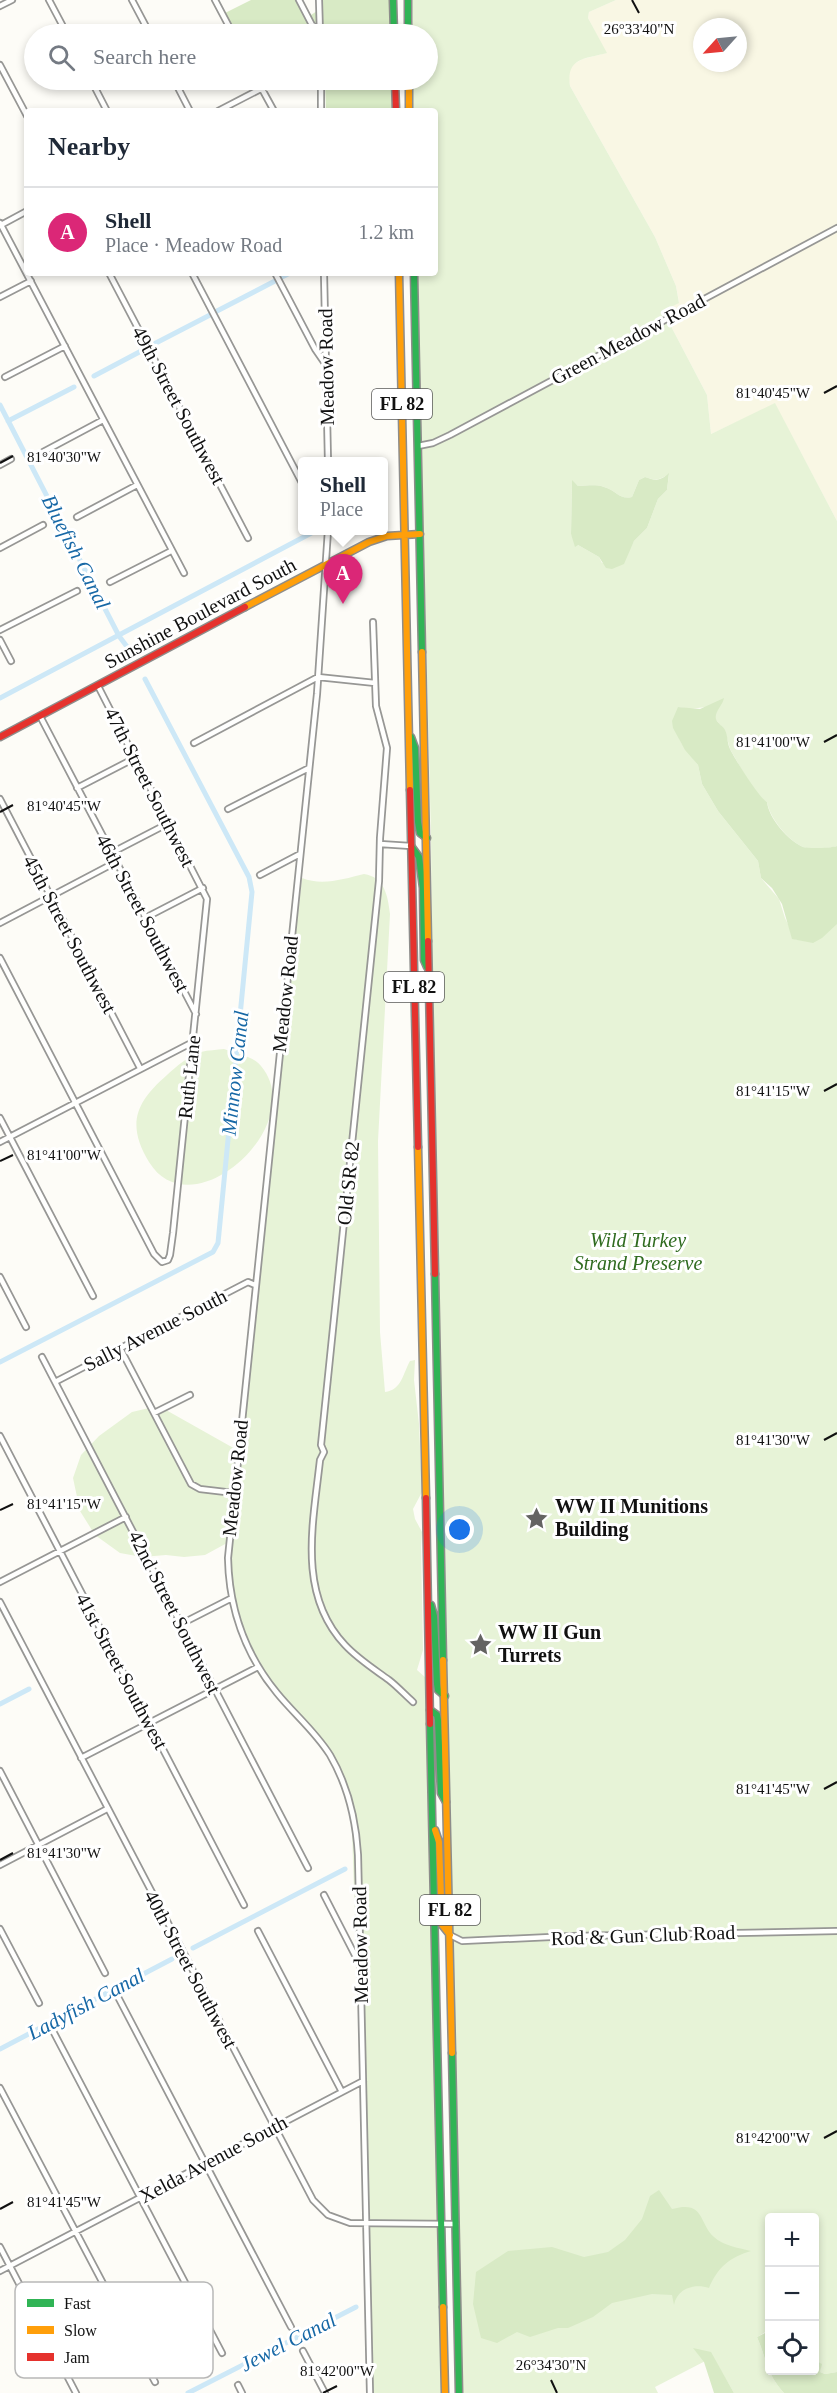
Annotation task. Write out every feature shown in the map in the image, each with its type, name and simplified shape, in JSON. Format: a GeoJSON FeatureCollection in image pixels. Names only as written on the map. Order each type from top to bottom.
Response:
{"type":"FeatureCollection","features":[{"type":"Feature","properties":{"kind":"main road"},"geometry":{"type":"LineString","coordinates":[[393,0],[394,24]]}},
{"type":"Feature","properties":{"kind":"main road"},"geometry":{"type":"LineString","coordinates":[[408,0],[408,24]]}},
{"type":"Feature","properties":{"kind":"main road"},"geometry":{"type":"LineString","coordinates":[[395,90],[396,108]]}},
{"type":"Feature","properties":{"kind":"main road"},"geometry":{"type":"LineString","coordinates":[[409,90],[409,108]]}},
{"type":"Feature","properties":{"kind":"main road","name":"FL 82"},"geometry":{"type":"LineString","coordinates":[[399,276],[445,2393]]}},
{"type":"Feature","properties":{"kind":"main road","name":"FL 82"},"geometry":{"type":"LineString","coordinates":[[414,276],[459,2393]]}},
{"type":"Feature","properties":{"kind":"main road","name":"Sunshine Boulevard South"},"geometry":{"type":"LineString","coordinates":[[0,737],[375,540],[387,536],[420,534]]}},
{"type":"Feature","properties":{"kind":"main road"},"geometry":{"type":"LineString","coordinates":[[409,732],[416,748],[418,822],[420,833],[427,838]]}},
{"type":"Feature","properties":{"kind":"main road"},"geometry":{"type":"LineString","coordinates":[[411,846],[419,857],[423,888],[424,960],[429,972]]}},
{"type":"Feature","properties":{"kind":"main road"},"geometry":{"type":"LineString","coordinates":[[427,1592],[434,1616],[436,1684],[438,1690],[445,1696]]}},
{"type":"Feature","properties":{"kind":"main road"},"geometry":{"type":"LineString","coordinates":[[430,1710],[437,1715],[438,1720],[441,1792],[447,1804]]}},
{"type":"Feature","properties":{"kind":"main road"},"geometry":{"type":"LineString","coordinates":[[432,1820],[439,1842],[442,1925],[450,1935]]}},
{"type":"Feature","properties":{"kind":"street"},"geometry":{"type":"LineString","coordinates":[[0,6],[12,0]]}},
{"type":"Feature","properties":{"kind":"street"},"geometry":{"type":"LineString","coordinates":[[49,0],[62,24]]}},
{"type":"Feature","properties":{"kind":"street"},"geometry":{"type":"LineString","coordinates":[[132,0],[145,24]]}},
{"type":"Feature","properties":{"kind":"street"},"geometry":{"type":"LineString","coordinates":[[215,0],[228,24]]}},
{"type":"Feature","properties":{"kind":"street"},"geometry":{"type":"LineString","coordinates":[[299,0],[311,24]]}},
{"type":"Feature","properties":{"kind":"street"},"geometry":{"type":"LineString","coordinates":[[319,0],[320,24]]}},
{"type":"Feature","properties":{"kind":"street"},"geometry":{"type":"LineString","coordinates":[[0,65],[24,110]]}},
{"type":"Feature","properties":{"kind":"street"},"geometry":{"type":"LineString","coordinates":[[96,90],[105,108]]}},
{"type":"Feature","properties":{"kind":"street"},"geometry":{"type":"LineString","coordinates":[[179,90],[188,108]]}},
{"type":"Feature","properties":{"kind":"street"},"geometry":{"type":"LineString","coordinates":[[224,108],[258,90]]}},
{"type":"Feature","properties":{"kind":"street"},"geometry":{"type":"LineString","coordinates":[[263,90],[272,108]]}},
{"type":"Feature","properties":{"kind":"street"},"geometry":{"type":"LineString","coordinates":[[321,90],[321,108]]}},
{"type":"Feature","properties":{"kind":"street"},"geometry":{"type":"LineString","coordinates":[[24,212],[0,224],[24,268]]}},
{"type":"Feature","properties":{"kind":"street","name":"Green Meadow Road"},"geometry":{"type":"LineString","coordinates":[[418,446],[433,443],[450,435],[837,228]]}},
{"type":"Feature","properties":{"kind":"street"},"geometry":{"type":"LineString","coordinates":[[28,276],[184,573]]}},
{"type":"Feature","properties":{"kind":"street","name":"49th Street Southwest"},"geometry":{"type":"LineString","coordinates":[[111,276],[248,538]]}},
{"type":"Feature","properties":{"kind":"street"},"geometry":{"type":"LineString","coordinates":[[194,276],[298,474]]}},
{"type":"Feature","properties":{"kind":"street"},"geometry":{"type":"LineString","coordinates":[[277,276],[315,349],[326,364]]}},
{"type":"Feature","properties":{"kind":"street","name":"Meadow Road"},"geometry":{"type":"LineString","coordinates":[[324,276],[328,457]]}},
{"type":"Feature","properties":{"kind":"street"},"geometry":{"type":"LineString","coordinates":[[0,297],[31,281]]}},
{"type":"Feature","properties":{"kind":"street"},"geometry":{"type":"LineString","coordinates":[[5,377],[65,346]]}},
{"type":"Feature","properties":{"kind":"street"},"geometry":{"type":"LineString","coordinates":[[44,452],[103,420]]}},
{"type":"Feature","properties":{"kind":"street"},"geometry":{"type":"LineString","coordinates":[[0,465],[10,459]]}},
{"type":"Feature","properties":{"kind":"street"},"geometry":{"type":"LineString","coordinates":[[77,517],[137,485]]}},
{"type":"Feature","properties":{"kind":"street"},"geometry":{"type":"LineString","coordinates":[[0,548],[43,525]]}},
{"type":"Feature","properties":{"kind":"street","name":"Meadow Road"},"geometry":{"type":"LineString","coordinates":[[328,535],[318,677],[228,1557],[232,1598],[240,1628],[258,1667],[277,1693],[323,1745],[337,1768],[348,1796],[357,1838],[370,2393]]}},
{"type":"Feature","properties":{"kind":"street"},"geometry":{"type":"LineString","coordinates":[[110,582],[171,550]]}},
{"type":"Feature","properties":{"kind":"street"},"geometry":{"type":"LineString","coordinates":[[0,630],[77,591]]}},
{"type":"Feature","properties":{"kind":"street","name":"Old SR 82"},"geometry":{"type":"LineString","coordinates":[[373,622],[378,718],[387,748],[380,844],[380,881],[321,1445],[324,1452],[320,1460],[311,1540],[311,1566],[317,1598],[336,1635],[356,1655],[392,1682],[413,1702]]}},
{"type":"Feature","properties":{"kind":"street"},"geometry":{"type":"LineString","coordinates":[[0,640],[11,661]]}},
{"type":"Feature","properties":{"kind":"street"},"geometry":{"type":"LineString","coordinates":[[194,743],[318,677],[375,683]]}},
{"type":"Feature","properties":{"kind":"street","name":"47th Street Southwest"},"geometry":{"type":"LineString","coordinates":[[98,686],[202,888]]}},
{"type":"Feature","properties":{"kind":"street","name":"46th Street Southwest"},"geometry":{"type":"LineString","coordinates":[[40,716],[196,1014]]}},
{"type":"Feature","properties":{"kind":"street"},"geometry":{"type":"LineString","coordinates":[[77,788],[135,758]]}},
{"type":"Feature","properties":{"kind":"street"},"geometry":{"type":"LineString","coordinates":[[228,808],[309,768]]}},
{"type":"Feature","properties":{"kind":"street","name":"45th Street Southwest"},"geometry":{"type":"LineString","coordinates":[[0,799],[140,1068]]}},
{"type":"Feature","properties":{"kind":"street"},"geometry":{"type":"LineString","coordinates":[[111,853],[169,823]]}},
{"type":"Feature","properties":{"kind":"street"},"geometry":{"type":"LineString","coordinates":[[380,844],[411,846]]}},
{"type":"Feature","properties":{"kind":"street"},"geometry":{"type":"LineString","coordinates":[[260,875],[300,854]]}},
{"type":"Feature","properties":{"kind":"street"},"geometry":{"type":"LineString","coordinates":[[0,923],[116,862]]}},
{"type":"Feature","properties":{"kind":"street"},"geometry":{"type":"LineString","coordinates":[[145,918],[202,888]]}},
{"type":"Feature","properties":{"kind":"street","name":"Ruth Lane"},"geometry":{"type":"LineString","coordinates":[[75,1103],[154,1254],[162,1262],[168,1260],[171,1255],[207,908],[207,899],[202,888]]}},
{"type":"Feature","properties":{"kind":"street"},"geometry":{"type":"LineString","coordinates":[[0,958],[75,1103]]}},
{"type":"Feature","properties":{"kind":"street"},"geometry":{"type":"LineString","coordinates":[[0,1142],[193,1042]]}},
{"type":"Feature","properties":{"kind":"street"},"geometry":{"type":"LineString","coordinates":[[0,1118],[93,1296]]}},
{"type":"Feature","properties":{"kind":"street"},"geometry":{"type":"LineString","coordinates":[[0,1277],[26,1328]]}},
{"type":"Feature","properties":{"kind":"street","name":"Sally Avenue South"},"geometry":{"type":"LineString","coordinates":[[55,1382],[248,1282],[255,1285]]}},
{"type":"Feature","properties":{"kind":"street"},"geometry":{"type":"LineString","coordinates":[[120,1348],[191,1484],[200,1489],[234,1493]]}},
{"type":"Feature","properties":{"kind":"street","name":"42nd Street Southwest"},"geometry":{"type":"LineString","coordinates":[[42,1357],[308,1868]]}},
{"type":"Feature","properties":{"kind":"street"},"geometry":{"type":"LineString","coordinates":[[154,1413],[190,1395]]}},
{"type":"Feature","properties":{"kind":"street","name":"41st Street Southwest"},"geometry":{"type":"LineString","coordinates":[[0,1436],[244,1905]]}},
{"type":"Feature","properties":{"kind":"street"},"geometry":{"type":"LineString","coordinates":[[0,1582],[126,1516]]}},
{"type":"Feature","properties":{"kind":"street"},"geometry":{"type":"LineString","coordinates":[[180,1624],[232,1598]]}},
{"type":"Feature","properties":{"kind":"street","name":"40th Street Southwest"},"geometry":{"type":"LineString","coordinates":[[0,1602],[309,2195],[317,2206],[328,2215],[342,2221],[367,2224],[456,2223]]}},
{"type":"Feature","properties":{"kind":"street"},"geometry":{"type":"LineString","coordinates":[[81,1758],[258,1667]]}},
{"type":"Feature","properties":{"kind":"street"},"geometry":{"type":"LineString","coordinates":[[0,1771],[105,1973]]}},
{"type":"Feature","properties":{"kind":"street"},"geometry":{"type":"LineString","coordinates":[[0,1865],[107,1809]]}},
{"type":"Feature","properties":{"kind":"street"},"geometry":{"type":"LineString","coordinates":[[324,1895],[361,1968]]}},
{"type":"Feature","properties":{"kind":"street"},"geometry":{"type":"LineString","coordinates":[[0,1929],[39,2003]]}},
{"type":"Feature","properties":{"kind":"street"},"geometry":{"type":"LineString","coordinates":[[258,1931],[342,2092]]}},
{"type":"Feature","properties":{"kind":"street","name":"Rod & Gun Club Road"},"geometry":{"type":"LineString","coordinates":[[450,1935],[462,1941],[572,1936],[837,1931]]}},
{"type":"Feature","properties":{"kind":"street"},"geometry":{"type":"LineString","coordinates":[[118,1997],[291,2327]]}},
{"type":"Feature","properties":{"kind":"street"},"geometry":{"type":"LineString","coordinates":[[53,2031],[184,2282]]}},
{"type":"Feature","properties":{"kind":"street","name":"Xelda Avenue South"},"geometry":{"type":"LineString","coordinates":[[0,2271],[363,2081]]}},
{"type":"Feature","properties":{"kind":"street"},"geometry":{"type":"LineString","coordinates":[[0,2088],[102,2282]]}},
{"type":"Feature","properties":{"kind":"street"},"geometry":{"type":"LineString","coordinates":[[0,2247],[18,2282]]}},
{"type":"Feature","properties":{"kind":"street"},"geometry":{"type":"LineString","coordinates":[[213,2337],[222,2354]]}},
{"type":"Feature","properties":{"kind":"street"},"geometry":{"type":"LineString","coordinates":[[303,2351],[325,2393]]}},
{"type":"Feature","properties":{"kind":"street"},"geometry":{"type":"LineString","coordinates":[[68,2378],[76,2393]]}},
{"type":"Feature","properties":{"kind":"street"},"geometry":{"type":"LineString","coordinates":[[153,2378],[155,2382]]}},
{"type":"Feature","properties":{"kind":"street"},"geometry":{"type":"LineString","coordinates":[[238,2385],[242,2393]]}},
{"type":"Feature","properties":{"kind":"shaded area"},"geometry":{"type":"Polygon","coordinates":[[[616,0],[837,0],[837,521],[775,404],[711,434],[707,395],[663,311],[679,302],[676,286],[655,237],[570,86],[568,74],[572,65],[583,59],[606,53],[588,18],[589,12],[616,0]]]}},
{"type":"Feature","properties":{"kind":"green space"},"geometry":{"type":"Polygon","coordinates":[[[251,0],[299,0],[308,17],[320,9],[320,0],[390,0],[391,24],[228,24],[223,14],[251,0]]]}},
{"type":"Feature","properties":{"kind":"green space","name":"Wild Turkey Strand Preserve"},"geometry":{"type":"Polygon","coordinates":[[[410,0],[616,0],[589,12],[588,18],[607,53],[578,61],[571,70],[570,86],[655,237],[676,286],[679,303],[663,311],[707,395],[711,434],[775,403],[837,521],[837,846],[806,848],[791,839],[776,822],[767,802],[750,784],[730,749],[725,731],[706,707],[690,709],[678,707],[679,738],[698,765],[702,784],[718,811],[758,861],[761,878],[779,899],[796,940],[837,922],[837,2372],[825,2374],[820,2372],[819,2213],[765,2213],[765,2332],[757,2337],[765,2359],[765,2375],[771,2375],[784,2393],[734,2393],[713,2357],[655,2387],[658,2393],[462,2393],[431,837],[417,276],[438,276],[438,108],[412,108],[412,90],[438,90],[438,24],[411,24],[410,0]],[[669,474],[663,478],[645,477],[639,480],[632,497],[628,498],[604,487],[578,486],[572,481],[571,534],[578,545],[599,557],[602,563],[625,558],[634,541],[647,528],[658,499],[667,490],[669,474]]]}},
{"type":"Feature","properties":{"kind":"green space"},"geometry":{"type":"Polygon","coordinates":[[[325,90],[392,90],[393,108],[326,108],[325,90]]]}},
{"type":"Feature","properties":{"kind":"green space"},"geometry":{"type":"Polygon","coordinates":[[[669,473],[667,490],[658,499],[647,528],[634,541],[624,564],[612,569],[606,568],[599,557],[578,545],[575,547],[571,534],[572,480],[578,486],[601,486],[628,498],[632,497],[639,480],[645,477],[658,480],[669,473]]]}},
{"type":"Feature","properties":{"kind":"green space"},"geometry":{"type":"Polygon","coordinates":[[[724,698],[716,719],[725,730],[729,747],[737,761],[753,786],[767,802],[771,815],[780,828],[803,847],[837,846],[837,924],[813,943],[792,939],[782,904],[772,888],[761,878],[758,861],[718,811],[702,784],[698,765],[685,750],[673,728],[672,721],[678,707],[700,709],[724,698]]]}},
{"type":"Feature","properties":{"kind":"green space"},"geometry":{"type":"Polygon","coordinates":[[[364,874],[381,883],[390,914],[378,1141],[380,1332],[385,1392],[391,1391],[399,1384],[410,1361],[415,1360],[414,1380],[419,1424],[422,1492],[413,1509],[422,1532],[423,1650],[417,1670],[426,1678],[442,2393],[371,2393],[352,1832],[346,1796],[334,1764],[304,1721],[264,1682],[243,1644],[230,1602],[227,1543],[205,1555],[184,1557],[166,1555],[142,1557],[120,1553],[95,1535],[80,1511],[73,1478],[81,1455],[99,1436],[132,1412],[149,1408],[166,1410],[237,1450],[302,878],[325,882],[364,874]]]}},
{"type":"Feature","properties":{"kind":"green space"},"geometry":{"type":"Polygon","coordinates":[[[224,1049],[249,1057],[261,1066],[272,1090],[270,1115],[258,1140],[240,1162],[216,1178],[192,1185],[168,1180],[149,1162],[142,1148],[136,1125],[142,1104],[156,1085],[187,1059],[201,1052],[224,1049]]]}},
{"type":"Feature","properties":{"kind":"green space"},"geometry":{"type":"Polygon","coordinates":[[[659,2190],[672,2209],[690,2207],[696,2210],[709,2231],[722,2243],[751,2251],[725,2264],[709,2288],[698,2286],[687,2288],[679,2294],[674,2305],[672,2295],[652,2294],[612,2303],[593,2317],[568,2328],[558,2328],[530,2337],[517,2332],[497,2343],[481,2338],[473,2304],[476,2272],[508,2251],[552,2247],[584,2257],[608,2252],[625,2240],[642,2219],[650,2196],[659,2190]]]}},
{"type":"Feature","properties":{"kind":"green space"},"geometry":{"type":"Polygon","coordinates":[[[765,2333],[765,2359],[757,2337],[765,2333]]]}},
{"type":"Feature","properties":{"kind":"green space"},"geometry":{"type":"Polygon","coordinates":[[[693,2348],[711,2352],[734,2393],[714,2393],[704,2362],[693,2348]]]}},
{"type":"Feature","properties":{"kind":"green space"},"geometry":{"type":"Polygon","coordinates":[[[819,2362],[822,2364],[820,2372],[825,2374],[837,2372],[837,2393],[784,2393],[771,2375],[819,2375],[819,2362]]]}},
{"type":"Feature","properties":{"kind":"waterway"},"geometry":{"type":"LineString","coordinates":[[217,311],[275,281]]}},
{"type":"Feature","properties":{"kind":"waterway"},"geometry":{"type":"LineString","coordinates":[[152,345],[210,315]]}},
{"type":"Feature","properties":{"kind":"waterway"},"geometry":{"type":"LineString","coordinates":[[94,376],[145,349]]}},
{"type":"Feature","properties":{"kind":"waterway"},"geometry":{"type":"LineString","coordinates":[[8,421],[74,387]]}},
{"type":"Feature","properties":{"kind":"waterway","name":"Bluefish Canal"},"geometry":{"type":"LineString","coordinates":[[0,405],[119,636],[131,652]]}},
{"type":"Feature","properties":{"kind":"waterway"},"geometry":{"type":"LineString","coordinates":[[0,698],[308,535]]}},
{"type":"Feature","properties":{"kind":"waterway","name":"Minnow Canal"},"geometry":{"type":"LineString","coordinates":[[0,1362],[213,1252],[218,1243],[252,892],[249,877],[145,679]]}},
{"type":"Feature","properties":{"kind":"waterway"},"geometry":{"type":"LineString","coordinates":[[0,1704],[29,1689]]}},
{"type":"Feature","properties":{"kind":"waterway","name":"Ladyfish Canal"},"geometry":{"type":"LineString","coordinates":[[193,1948],[345,1869]]}},
{"type":"Feature","properties":{"kind":"waterway","name":"Ladyfish Canal"},"geometry":{"type":"LineString","coordinates":[[0,2049],[172,1959]]}},
{"type":"Feature","properties":{"kind":"waterway","name":"Jewel Canal"},"geometry":{"type":"LineString","coordinates":[[188,2393],[356,2307]]}},
{"type":"Feature","properties":{"kind":"traffic: fast"},"geometry":{"type":"LineString","coordinates":[[393,0],[394,24]]}},
{"type":"Feature","properties":{"kind":"traffic: fast"},"geometry":{"type":"LineString","coordinates":[[408,0],[408,24]]}},
{"type":"Feature","properties":{"kind":"traffic: fast"},"geometry":{"type":"LineString","coordinates":[[414,276],[422,652]]}},
{"type":"Feature","properties":{"kind":"traffic: fast"},"geometry":{"type":"LineString","coordinates":[[411,737],[415,748],[418,822],[420,833],[427,838]]}},
{"type":"Feature","properties":{"kind":"traffic: fast"},"geometry":{"type":"LineString","coordinates":[[411,846],[419,857],[423,888],[424,960],[427,967]]}},
{"type":"Feature","properties":{"kind":"traffic: fast"},"geometry":{"type":"LineString","coordinates":[[435,1274],[443,1660]]}},
{"type":"Feature","properties":{"kind":"traffic: fast"},"geometry":{"type":"LineString","coordinates":[[431,1605],[434,1616],[437,1684],[438,1690],[445,1696]]}},
{"type":"Feature","properties":{"kind":"traffic: fast"},"geometry":{"type":"LineString","coordinates":[[430,1710],[437,1715],[438,1720],[441,1793],[446,1802]]}},
{"type":"Feature","properties":{"kind":"traffic: fast"},"geometry":{"type":"LineString","coordinates":[[430,1724],[443,2307]]}},
{"type":"Feature","properties":{"kind":"traffic: fast"},"geometry":{"type":"LineString","coordinates":[[452,2053],[459,2393]]}},
{"type":"Feature","properties":{"kind":"traffic: slow"},"geometry":{"type":"LineString","coordinates":[[409,90],[409,108]]}},
{"type":"Feature","properties":{"kind":"traffic: slow"},"geometry":{"type":"LineString","coordinates":[[399,276],[410,790]]}},
{"type":"Feature","properties":{"kind":"traffic: slow"},"geometry":{"type":"LineString","coordinates":[[245,607],[369,542],[387,536],[420,534]]}},
{"type":"Feature","properties":{"kind":"traffic: slow"},"geometry":{"type":"LineString","coordinates":[[422,652],[428,941]]}},
{"type":"Feature","properties":{"kind":"traffic: slow"},"geometry":{"type":"LineString","coordinates":[[418,1147],[426,1498]]}},
{"type":"Feature","properties":{"kind":"traffic: slow"},"geometry":{"type":"LineString","coordinates":[[443,1660],[452,2053]]}},
{"type":"Feature","properties":{"kind":"traffic: slow"},"geometry":{"type":"LineString","coordinates":[[435,1830],[439,1842],[442,1925],[450,1935]]}},
{"type":"Feature","properties":{"kind":"traffic: slow"},"geometry":{"type":"LineString","coordinates":[[443,2307],[445,2393]]}},
{"type":"Feature","properties":{"kind":"traffic: jam"},"geometry":{"type":"LineString","coordinates":[[395,90],[396,108]]}},
{"type":"Feature","properties":{"kind":"traffic: jam"},"geometry":{"type":"LineString","coordinates":[[0,737],[245,607]]}},
{"type":"Feature","properties":{"kind":"traffic: jam"},"geometry":{"type":"LineString","coordinates":[[410,790],[418,1147]]}},
{"type":"Feature","properties":{"kind":"traffic: jam"},"geometry":{"type":"LineString","coordinates":[[428,941],[435,1274]]}},
{"type":"Feature","properties":{"kind":"traffic: jam"},"geometry":{"type":"LineString","coordinates":[[426,1498],[430,1724]]}},
{"type":"Feature","properties":{"kind":"place","name":"Shell"},"geometry":{"type":"Point","coordinates":[343,604]}},
{"type":"Feature","properties":{"kind":"place","name":"WW II Munitions Building"},"geometry":{"type":"Point","coordinates":[537,1518]}},
{"type":"Feature","properties":{"kind":"place","name":"WW II Gun Turrets"},"geometry":{"type":"Point","coordinates":[480,1644]}}]}
